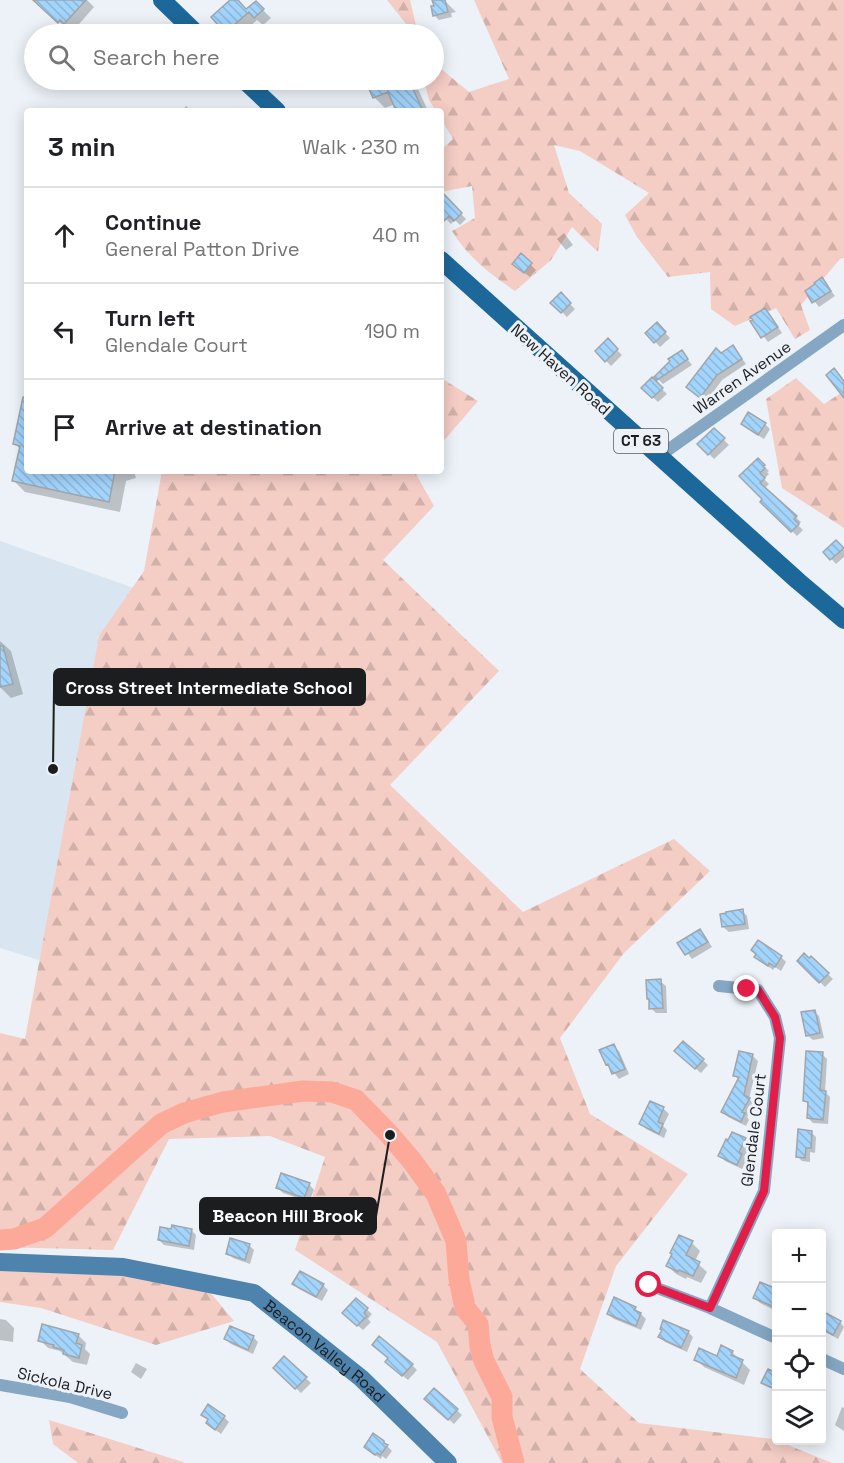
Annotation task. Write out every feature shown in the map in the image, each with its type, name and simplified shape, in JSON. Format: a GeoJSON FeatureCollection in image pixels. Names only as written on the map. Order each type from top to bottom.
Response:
{"type":"FeatureCollection","features":[{"type":"Feature","properties":{"kind":"main road"},"geometry":{"type":"LineString","coordinates":[[162,0],[187,24]]}},
{"type":"Feature","properties":{"kind":"main road"},"geometry":{"type":"LineString","coordinates":[[255,90],[274,108]]}},
{"type":"Feature","properties":{"kind":"main road","name":"New Haven Road"},"geometry":{"type":"LineString","coordinates":[[444,263],[658,457],[844,620]]}},
{"type":"Feature","properties":{"kind":"street","name":"Warren Avenue"},"geometry":{"type":"LineString","coordinates":[[658,457],[844,325]]}},
{"type":"Feature","properties":{"kind":"street","name":"Glendale Court"},"geometry":{"type":"LineString","coordinates":[[710,1308],[764,1191],[780,1038],[775,1017],[758,990],[719,986]]}},
{"type":"Feature","properties":{"kind":"street","name":"Beacon Valley Road"},"geometry":{"type":"LineString","coordinates":[[0,1262],[123,1267],[254,1293],[361,1378],[448,1463]]}},
{"type":"Feature","properties":{"kind":"street"},"geometry":{"type":"LineString","coordinates":[[649,1285],[710,1308],[775,1337]]}},
{"type":"Feature","properties":{"kind":"street"},"geometry":{"type":"LineString","coordinates":[[826,1361],[844,1369]]}},
{"type":"Feature","properties":{"kind":"street","name":"Sickola Drive"},"geometry":{"type":"LineString","coordinates":[[0,1385],[70,1397],[122,1413]]}},
{"type":"Feature","properties":{"kind":"shaded area"},"geometry":{"type":"Polygon","coordinates":[[[0,541],[137,589],[71,970],[0,948],[0,541]]]}},
{"type":"Feature","properties":{"kind":"green space"},"geometry":{"type":"Polygon","coordinates":[[[387,0],[410,0],[416,24],[406,24],[387,0]]]}},
{"type":"Feature","properties":{"kind":"green space"},"geometry":{"type":"Polygon","coordinates":[[[474,0],[844,0],[844,258],[840,259],[801,305],[810,330],[795,339],[776,308],[735,326],[711,309],[710,272],[668,277],[637,237],[625,215],[649,193],[580,151],[554,145],[569,193],[602,224],[598,252],[572,227],[551,260],[515,291],[488,272],[472,257],[452,231],[475,218],[472,186],[444,191],[444,147],[453,139],[444,124],[444,108],[434,108],[426,90],[444,90],[444,71],[469,92],[509,79],[474,0]]]}},
{"type":"Feature","properties":{"kind":"green space"},"geometry":{"type":"Polygon","coordinates":[[[796,378],[824,404],[844,391],[844,528],[782,488],[766,399],[796,378]]]}},
{"type":"Feature","properties":{"kind":"green space"},"geometry":{"type":"Polygon","coordinates":[[[444,380],[478,401],[444,441],[444,380]]]}},
{"type":"Feature","properties":{"kind":"green space"},"geometry":{"type":"Polygon","coordinates":[[[161,474],[416,474],[434,506],[383,560],[499,671],[390,785],[523,912],[674,839],[710,871],[624,953],[560,1038],[590,1114],[688,1174],[616,1266],[580,1369],[639,1423],[772,1439],[772,1445],[788,1445],[832,1463],[502,1463],[437,1342],[295,1250],[325,1157],[270,1136],[169,1139],[113,1250],[0,1247],[0,1033],[25,1039],[99,636],[144,571],[161,474]]]}},
{"type":"Feature","properties":{"kind":"green space"},"geometry":{"type":"Polygon","coordinates":[[[0,1269],[110,1272],[209,1291],[234,1321],[156,1345],[41,1308],[0,1302],[0,1269]]]}},
{"type":"Feature","properties":{"kind":"green space"},"geometry":{"type":"Polygon","coordinates":[[[49,1420],[184,1463],[78,1463],[53,1444],[49,1420]]]}},
{"type":"Feature","properties":{"kind":"building"},"geometry":{"type":"Polygon","coordinates":[[[33,0],[86,0],[64,24],[60,20],[58,23],[33,0]]]}},
{"type":"Feature","properties":{"kind":"building"},"geometry":{"type":"Polygon","coordinates":[[[230,0],[238,0],[246,9],[256,1],[264,9],[254,18],[249,12],[235,24],[217,24],[211,17],[230,0]]]}},
{"type":"Feature","properties":{"kind":"building"},"geometry":{"type":"Polygon","coordinates":[[[432,0],[445,0],[448,12],[433,16],[432,0]]]}},
{"type":"Feature","properties":{"kind":"building"},"geometry":{"type":"Polygon","coordinates":[[[370,90],[414,90],[422,108],[395,108],[388,92],[373,98],[370,90]]]}},
{"type":"Feature","properties":{"kind":"building"},"geometry":{"type":"Polygon","coordinates":[[[444,194],[462,213],[454,221],[449,216],[444,221],[444,194]]]}},
{"type":"Feature","properties":{"kind":"building"},"geometry":{"type":"Polygon","coordinates":[[[521,253],[532,263],[524,273],[512,264],[521,253]]]}},
{"type":"Feature","properties":{"kind":"building"},"geometry":{"type":"Polygon","coordinates":[[[822,277],[831,291],[812,303],[805,291],[822,277]]]}},
{"type":"Feature","properties":{"kind":"building"},"geometry":{"type":"Polygon","coordinates":[[[561,292],[571,303],[561,313],[550,303],[561,292]]]}},
{"type":"Feature","properties":{"kind":"building"},"geometry":{"type":"Polygon","coordinates":[[[765,308],[778,327],[761,338],[750,321],[753,320],[750,317],[765,308]]]}},
{"type":"Feature","properties":{"kind":"building"},"geometry":{"type":"Polygon","coordinates":[[[657,322],[666,332],[654,343],[645,333],[657,322]]]}},
{"type":"Feature","properties":{"kind":"building"},"geometry":{"type":"Polygon","coordinates":[[[608,338],[618,349],[605,362],[595,351],[608,338]]]}},
{"type":"Feature","properties":{"kind":"building"},"geometry":{"type":"Polygon","coordinates":[[[733,345],[742,359],[717,375],[700,398],[686,387],[716,348],[721,353],[733,345]]]}},
{"type":"Feature","properties":{"kind":"building"},"geometry":{"type":"Polygon","coordinates":[[[682,350],[688,359],[657,380],[654,377],[670,361],[668,359],[682,350]]]}},
{"type":"Feature","properties":{"kind":"building"},"geometry":{"type":"Polygon","coordinates":[[[834,368],[844,381],[844,398],[826,375],[834,368]]]}},
{"type":"Feature","properties":{"kind":"building"},"geometry":{"type":"Polygon","coordinates":[[[652,377],[663,388],[652,398],[641,388],[652,377]]]}},
{"type":"Feature","properties":{"kind":"building"},"geometry":{"type":"Polygon","coordinates":[[[24,397],[24,474],[114,474],[109,502],[12,481],[20,446],[13,444],[24,397]]]}},
{"type":"Feature","properties":{"kind":"building"},"geometry":{"type":"Polygon","coordinates":[[[748,412],[766,423],[758,435],[741,424],[748,412]]]}},
{"type":"Feature","properties":{"kind":"building"},"geometry":{"type":"Polygon","coordinates":[[[714,428],[725,438],[708,455],[697,444],[714,428]]]}},
{"type":"Feature","properties":{"kind":"building"},"geometry":{"type":"Polygon","coordinates":[[[758,458],[765,465],[760,473],[765,478],[760,483],[797,516],[794,519],[799,524],[791,532],[760,502],[762,499],[739,476],[758,458]]]}},
{"type":"Feature","properties":{"kind":"building"},"geometry":{"type":"Polygon","coordinates":[[[836,540],[844,548],[830,560],[823,552],[836,540]]]}},
{"type":"Feature","properties":{"kind":"building"},"geometry":{"type":"Polygon","coordinates":[[[0,646],[3,646],[13,684],[0,687],[0,646]]]}},
{"type":"Feature","properties":{"kind":"building"},"geometry":{"type":"Polygon","coordinates":[[[743,909],[745,924],[722,927],[720,914],[743,909]]]}},
{"type":"Feature","properties":{"kind":"building"},"geometry":{"type":"Polygon","coordinates":[[[700,929],[708,942],[685,955],[677,943],[700,929]]]}},
{"type":"Feature","properties":{"kind":"building"},"geometry":{"type":"Polygon","coordinates":[[[758,940],[782,956],[775,967],[769,963],[768,966],[754,957],[756,954],[751,950],[758,940]]]}},
{"type":"Feature","properties":{"kind":"building"},"geometry":{"type":"Polygon","coordinates":[[[804,953],[809,958],[811,956],[829,973],[819,983],[797,961],[804,953]]]}},
{"type":"Feature","properties":{"kind":"building"},"geometry":{"type":"Polygon","coordinates":[[[661,979],[663,1008],[649,1009],[646,980],[661,979]]]}},
{"type":"Feature","properties":{"kind":"building"},"geometry":{"type":"Polygon","coordinates":[[[815,1010],[820,1033],[806,1036],[801,1012],[815,1010]]]}},
{"type":"Feature","properties":{"kind":"building"},"geometry":{"type":"Polygon","coordinates":[[[683,1041],[704,1059],[695,1069],[674,1051],[683,1041]]]}},
{"type":"Feature","properties":{"kind":"building"},"geometry":{"type":"Polygon","coordinates":[[[614,1044],[625,1069],[612,1074],[599,1050],[614,1044]]]}},
{"type":"Feature","properties":{"kind":"building"},"geometry":{"type":"Polygon","coordinates":[[[739,1051],[753,1054],[744,1095],[750,1098],[742,1112],[745,1113],[741,1122],[721,1112],[739,1077],[733,1076],[739,1051]]]}},
{"type":"Feature","properties":{"kind":"building"},"geometry":{"type":"Polygon","coordinates":[[[806,1051],[823,1052],[820,1090],[826,1091],[823,1120],[807,1118],[808,1102],[803,1101],[806,1051]]]}},
{"type":"Feature","properties":{"kind":"building"},"geometry":{"type":"Polygon","coordinates":[[[650,1101],[664,1107],[658,1122],[663,1124],[659,1134],[639,1124],[650,1101]]]}},
{"type":"Feature","properties":{"kind":"building"},"geometry":{"type":"Polygon","coordinates":[[[798,1129],[812,1131],[811,1148],[806,1148],[805,1158],[796,1157],[798,1129]]]}},
{"type":"Feature","properties":{"kind":"building"},"geometry":{"type":"Polygon","coordinates":[[[732,1132],[746,1138],[739,1152],[742,1154],[737,1165],[718,1156],[732,1132]]]}},
{"type":"Feature","properties":{"kind":"building"},"geometry":{"type":"Polygon","coordinates":[[[281,1173],[310,1183],[304,1198],[276,1188],[281,1173]]]}},
{"type":"Feature","properties":{"kind":"building"},"geometry":{"type":"Polygon","coordinates":[[[172,1225],[192,1229],[189,1246],[158,1240],[160,1227],[171,1229],[172,1225]]]}},
{"type":"Feature","properties":{"kind":"building"},"geometry":{"type":"Polygon","coordinates":[[[679,1235],[693,1241],[686,1255],[700,1262],[693,1276],[666,1266],[679,1235]]]}},
{"type":"Feature","properties":{"kind":"building"},"geometry":{"type":"Polygon","coordinates":[[[230,1238],[250,1244],[245,1260],[226,1254],[230,1238]]]}},
{"type":"Feature","properties":{"kind":"building"},"geometry":{"type":"Polygon","coordinates":[[[300,1271],[324,1284],[316,1297],[292,1284],[300,1271]]]}},
{"type":"Feature","properties":{"kind":"building"},"geometry":{"type":"Polygon","coordinates":[[[760,1282],[772,1287],[772,1306],[753,1298],[760,1282]]]}},
{"type":"Feature","properties":{"kind":"building"},"geometry":{"type":"Polygon","coordinates":[[[614,1297],[636,1307],[634,1310],[641,1313],[636,1326],[607,1314],[614,1297]]]}},
{"type":"Feature","properties":{"kind":"building"},"geometry":{"type":"Polygon","coordinates":[[[356,1298],[368,1308],[364,1313],[367,1316],[357,1326],[342,1313],[356,1298]]]}},
{"type":"Feature","properties":{"kind":"building"},"geometry":{"type":"Polygon","coordinates":[[[826,1313],[841,1321],[833,1335],[826,1331],[826,1313]]]}},
{"type":"Feature","properties":{"kind":"building"},"geometry":{"type":"Polygon","coordinates":[[[663,1320],[689,1331],[681,1348],[658,1337],[662,1330],[660,1329],[663,1320]]]}},
{"type":"Feature","properties":{"kind":"building"},"geometry":{"type":"Polygon","coordinates":[[[42,1324],[79,1334],[76,1343],[82,1345],[79,1358],[63,1354],[64,1350],[53,1347],[54,1345],[38,1341],[42,1324]]]}},
{"type":"Feature","properties":{"kind":"building"},"geometry":{"type":"Polygon","coordinates":[[[230,1326],[254,1336],[248,1350],[224,1339],[230,1326]]]}},
{"type":"Feature","properties":{"kind":"building"},"geometry":{"type":"Polygon","coordinates":[[[379,1336],[413,1364],[402,1376],[385,1362],[388,1358],[372,1345],[379,1336]]]}},
{"type":"Feature","properties":{"kind":"building"},"geometry":{"type":"Polygon","coordinates":[[[721,1345],[733,1351],[731,1355],[743,1360],[736,1378],[694,1360],[699,1348],[717,1356],[721,1345]]]}},
{"type":"Feature","properties":{"kind":"building"},"geometry":{"type":"Polygon","coordinates":[[[284,1356],[307,1377],[295,1389],[273,1368],[284,1356]]]}},
{"type":"Feature","properties":{"kind":"building"},"geometry":{"type":"Polygon","coordinates":[[[768,1369],[772,1371],[772,1388],[761,1383],[768,1369]]]}},
{"type":"Feature","properties":{"kind":"building"},"geometry":{"type":"Polygon","coordinates":[[[434,1388],[458,1409],[448,1420],[424,1399],[434,1388]]]}},
{"type":"Feature","properties":{"kind":"building"},"geometry":{"type":"Polygon","coordinates":[[[208,1404],[225,1416],[215,1430],[206,1423],[208,1419],[201,1415],[208,1404]]]}},
{"type":"Feature","properties":{"kind":"building"},"geometry":{"type":"Polygon","coordinates":[[[373,1433],[388,1445],[380,1455],[377,1453],[375,1455],[364,1447],[373,1433]]]}},
{"type":"Feature","properties":{"kind":"waterway"},"geometry":{"type":"LineString","coordinates":[[0,1240],[14,1239],[45,1228],[161,1124],[184,1113],[223,1102],[303,1091],[332,1092],[356,1100],[390,1135],[436,1194],[456,1241],[459,1279],[465,1308],[478,1324],[484,1361],[502,1397],[502,1417],[514,1463]]}},
{"type":"Feature","properties":{"kind":"place","name":"Cross Street Intermediate School"},"geometry":{"type":"Point","coordinates":[53,769]}},
{"type":"Feature","properties":{"kind":"place","name":"Beacon Hill Brook"},"geometry":{"type":"Point","coordinates":[390,1135]}},
{"type":"Feature","properties":{"kind":"route"},"geometry":{"type":"LineString","coordinates":[[649,1285],[710,1308],[764,1191],[780,1038],[775,1017],[758,990],[747,989]]}}]}
